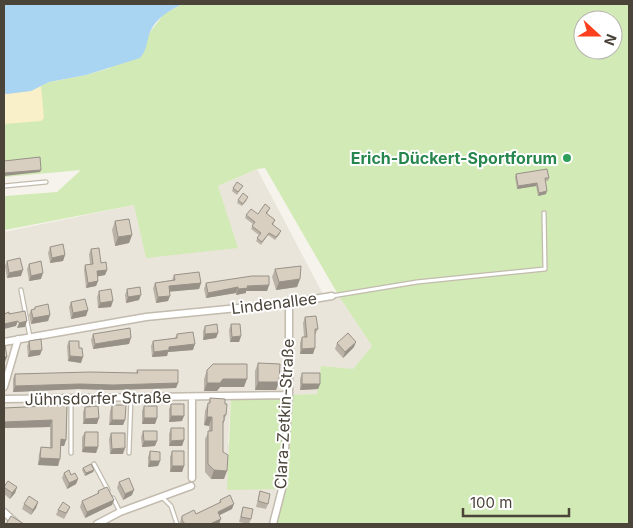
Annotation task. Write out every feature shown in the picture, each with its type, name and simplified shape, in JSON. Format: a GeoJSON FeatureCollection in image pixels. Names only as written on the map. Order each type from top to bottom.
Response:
{"type":"FeatureCollection","features":[{"type":"Feature","properties":{"kind":"street","name":"Lindenallee"},"geometry":{"type":"LineString","coordinates":[[4,342],[146,317],[288,303],[332,296]]}},
{"type":"Feature","properties":{"kind":"street","name":"Clara-Zetkin-Straße"},"geometry":{"type":"LineString","coordinates":[[273,524],[282,489],[288,395],[288,303]]}},
{"type":"Feature","properties":{"kind":"street"},"geometry":{"type":"LineString","coordinates":[[4,387],[18,339]]}},
{"type":"Feature","properties":{"kind":"street","name":"Jühnsdorfer Straße"},"geometry":{"type":"LineString","coordinates":[[4,399],[288,395]]}},
{"type":"Feature","properties":{"kind":"street","name":"Jühnsdorfer Straße"},"geometry":{"type":"LineString","coordinates":[[192,397],[192,478]]}},
{"type":"Feature","properties":{"kind":"street"},"geometry":{"type":"LineString","coordinates":[[97,524],[120,512],[191,486]]}},
{"type":"Feature","properties":{"kind":"street"},"geometry":{"type":"LineString","coordinates":[[4,512],[17,524]]}},
{"type":"Feature","properties":{"kind":"lane"},"geometry":{"type":"LineString","coordinates":[[4,186],[46,182]]}},
{"type":"Feature","properties":{"kind":"lane","name":"Lindenallee"},"geometry":{"type":"LineString","coordinates":[[332,296],[417,282],[545,269],[544,213]]}},
{"type":"Feature","properties":{"kind":"lane"},"geometry":{"type":"LineString","coordinates":[[20,290],[30,337]]}},
{"type":"Feature","properties":{"kind":"lane"},"geometry":{"type":"LineString","coordinates":[[129,453],[131,397]]}},
{"type":"Feature","properties":{"kind":"lane"},"geometry":{"type":"LineString","coordinates":[[70,453],[71,398]]}},
{"type":"Feature","properties":{"kind":"lane"},"geometry":{"type":"LineString","coordinates":[[94,464],[120,512]]}},
{"type":"Feature","properties":{"kind":"lane"},"geometry":{"type":"LineString","coordinates":[[162,497],[170,506],[177,524]]}},
{"type":"Feature","properties":{"kind":"shaded area"},"geometry":{"type":"Polygon","coordinates":[[[257,169],[323,294],[340,298],[372,346],[353,369],[318,394],[231,396],[228,443],[282,489],[273,524],[4,524],[4,232],[134,205],[237,248],[218,186],[257,169]]]}},
{"type":"Feature","properties":{"kind":"green space"},"geometry":{"type":"Polygon","coordinates":[[[183,4],[629,4],[629,524],[273,524],[281,489],[227,490],[231,396],[317,394],[321,366],[353,369],[372,346],[340,298],[265,168],[257,169],[218,186],[238,248],[146,258],[134,205],[5,230],[5,196],[57,192],[81,170],[4,177],[4,93],[31,91],[49,82],[110,68],[150,32],[164,14],[183,4]]]}},
{"type":"Feature","properties":{"kind":"sand"},"geometry":{"type":"Polygon","coordinates":[[[41,86],[44,118],[41,121],[4,124],[4,93],[31,91],[41,86]]]}},
{"type":"Feature","properties":{"kind":"water"},"geometry":{"type":"Polygon","coordinates":[[[4,4],[183,4],[168,12],[156,23],[150,32],[146,48],[140,58],[86,75],[49,82],[31,91],[7,94],[4,93],[4,4]]]}},
{"type":"Feature","properties":{"kind":"building"},"geometry":{"type":"Polygon","coordinates":[[[40,157],[41,170],[4,173],[4,161],[40,157]]]}},
{"type":"Feature","properties":{"kind":"building"},"geometry":{"type":"Polygon","coordinates":[[[547,169],[549,178],[545,178],[547,191],[539,193],[537,183],[518,186],[516,174],[547,169]]]}},
{"type":"Feature","properties":{"kind":"building"},"geometry":{"type":"Polygon","coordinates":[[[237,182],[243,186],[238,192],[233,188],[237,182]]]}},
{"type":"Feature","properties":{"kind":"building"},"geometry":{"type":"Polygon","coordinates":[[[243,193],[248,197],[243,204],[238,200],[243,193]]]}},
{"type":"Feature","properties":{"kind":"building"},"geometry":{"type":"Polygon","coordinates":[[[265,204],[270,208],[266,213],[275,220],[272,224],[281,231],[276,237],[269,233],[262,242],[257,238],[261,233],[252,226],[255,222],[246,215],[251,209],[258,214],[265,204]]]}},
{"type":"Feature","properties":{"kind":"building"},"geometry":{"type":"Polygon","coordinates":[[[129,219],[132,235],[118,237],[115,221],[129,219]]]}},
{"type":"Feature","properties":{"kind":"building"},"geometry":{"type":"Polygon","coordinates":[[[63,244],[65,255],[52,258],[50,247],[63,244]]]}},
{"type":"Feature","properties":{"kind":"building"},"geometry":{"type":"Polygon","coordinates":[[[99,248],[101,263],[106,262],[107,270],[97,271],[98,281],[88,283],[85,265],[93,264],[91,249],[99,248]]]}},
{"type":"Feature","properties":{"kind":"building"},"geometry":{"type":"Polygon","coordinates":[[[20,258],[23,270],[9,273],[7,261],[20,258]]]}},
{"type":"Feature","properties":{"kind":"building"},"geometry":{"type":"Polygon","coordinates":[[[41,261],[43,273],[31,276],[29,264],[41,261]]]}},
{"type":"Feature","properties":{"kind":"building"},"geometry":{"type":"Polygon","coordinates":[[[301,266],[300,279],[279,282],[275,269],[301,266]]]}},
{"type":"Feature","properties":{"kind":"building"},"geometry":{"type":"Polygon","coordinates":[[[199,272],[201,283],[169,286],[170,296],[158,297],[155,283],[175,280],[174,275],[199,272]]]}},
{"type":"Feature","properties":{"kind":"building"},"geometry":{"type":"Polygon","coordinates":[[[252,276],[269,276],[269,285],[247,286],[248,288],[238,289],[238,287],[208,293],[206,283],[252,276]]]}},
{"type":"Feature","properties":{"kind":"building"},"geometry":{"type":"Polygon","coordinates":[[[140,287],[141,295],[128,297],[127,289],[140,287]]]}},
{"type":"Feature","properties":{"kind":"building"},"geometry":{"type":"Polygon","coordinates":[[[111,289],[113,301],[100,303],[99,291],[111,289]]]}},
{"type":"Feature","properties":{"kind":"building"},"geometry":{"type":"Polygon","coordinates":[[[85,299],[88,310],[73,313],[71,302],[85,299]]]}},
{"type":"Feature","properties":{"kind":"building"},"geometry":{"type":"Polygon","coordinates":[[[48,304],[50,315],[33,318],[31,310],[48,304]]]}},
{"type":"Feature","properties":{"kind":"building"},"geometry":{"type":"Polygon","coordinates":[[[25,311],[27,321],[4,324],[4,314],[25,311]]]}},
{"type":"Feature","properties":{"kind":"building"},"geometry":{"type":"Polygon","coordinates":[[[316,316],[318,329],[315,329],[315,348],[302,349],[302,337],[307,337],[305,317],[316,316]]]}},
{"type":"Feature","properties":{"kind":"building"},"geometry":{"type":"Polygon","coordinates":[[[217,324],[218,333],[205,334],[205,326],[217,324]]]}},
{"type":"Feature","properties":{"kind":"building"},"geometry":{"type":"Polygon","coordinates":[[[231,324],[240,324],[241,336],[232,337],[231,324]]]}},
{"type":"Feature","properties":{"kind":"building"},"geometry":{"type":"Polygon","coordinates":[[[130,328],[131,338],[95,344],[93,334],[130,328]]]}},
{"type":"Feature","properties":{"kind":"building"},"geometry":{"type":"Polygon","coordinates":[[[193,332],[195,344],[169,347],[169,350],[154,352],[153,341],[177,338],[177,334],[193,332]]]}},
{"type":"Feature","properties":{"kind":"building"},"geometry":{"type":"Polygon","coordinates":[[[348,333],[356,342],[345,352],[337,343],[348,333]]]}},
{"type":"Feature","properties":{"kind":"building"},"geometry":{"type":"Polygon","coordinates":[[[41,339],[42,350],[30,351],[29,341],[41,339]]]}},
{"type":"Feature","properties":{"kind":"building"},"geometry":{"type":"Polygon","coordinates":[[[69,341],[79,341],[79,348],[82,348],[83,357],[70,356],[69,341]]]}},
{"type":"Feature","properties":{"kind":"building"},"geometry":{"type":"Polygon","coordinates":[[[5,345],[7,357],[4,357],[5,345]]]}},
{"type":"Feature","properties":{"kind":"building"},"geometry":{"type":"Polygon","coordinates":[[[258,363],[280,364],[279,382],[258,382],[258,363]]]}},
{"type":"Feature","properties":{"kind":"building"},"geometry":{"type":"Polygon","coordinates":[[[213,364],[247,364],[247,379],[223,379],[220,383],[207,383],[207,370],[213,364]]]}},
{"type":"Feature","properties":{"kind":"building"},"geometry":{"type":"Polygon","coordinates":[[[137,370],[178,370],[178,383],[15,386],[15,374],[138,373],[137,370]]]}},
{"type":"Feature","properties":{"kind":"building"},"geometry":{"type":"Polygon","coordinates":[[[302,373],[320,373],[320,384],[302,384],[302,373]]]}},
{"type":"Feature","properties":{"kind":"building"},"geometry":{"type":"Polygon","coordinates":[[[210,398],[225,399],[225,404],[227,404],[226,415],[224,415],[223,421],[223,452],[228,455],[227,471],[214,470],[208,464],[208,431],[212,431],[212,417],[207,417],[210,398]]]}},
{"type":"Feature","properties":{"kind":"building"},"geometry":{"type":"Polygon","coordinates":[[[171,404],[184,404],[184,416],[171,416],[171,404]]]}},
{"type":"Feature","properties":{"kind":"building"},"geometry":{"type":"Polygon","coordinates":[[[67,405],[66,440],[61,439],[60,459],[40,458],[41,447],[52,448],[52,420],[4,422],[4,408],[67,405]]]}},
{"type":"Feature","properties":{"kind":"building"},"geometry":{"type":"Polygon","coordinates":[[[112,405],[126,405],[125,420],[112,420],[112,405]]]}},
{"type":"Feature","properties":{"kind":"building"},"geometry":{"type":"Polygon","coordinates":[[[98,406],[99,418],[85,419],[85,407],[98,406]]]}},
{"type":"Feature","properties":{"kind":"building"},"geometry":{"type":"Polygon","coordinates":[[[144,406],[157,406],[157,418],[144,418],[144,406]]]}},
{"type":"Feature","properties":{"kind":"building"},"geometry":{"type":"Polygon","coordinates":[[[171,428],[184,428],[184,440],[171,441],[171,428]]]}},
{"type":"Feature","properties":{"kind":"building"},"geometry":{"type":"Polygon","coordinates":[[[143,431],[157,431],[157,441],[144,441],[143,431]]]}},
{"type":"Feature","properties":{"kind":"building"},"geometry":{"type":"Polygon","coordinates":[[[85,432],[98,432],[98,447],[84,447],[85,432]]]}},
{"type":"Feature","properties":{"kind":"building"},"geometry":{"type":"Polygon","coordinates":[[[111,433],[125,433],[125,448],[112,449],[111,433]]]}},
{"type":"Feature","properties":{"kind":"building"},"geometry":{"type":"Polygon","coordinates":[[[150,451],[160,452],[160,461],[150,461],[150,451]]]}},
{"type":"Feature","properties":{"kind":"building"},"geometry":{"type":"Polygon","coordinates":[[[172,451],[184,451],[184,466],[172,466],[172,451]]]}},
{"type":"Feature","properties":{"kind":"building"},"geometry":{"type":"Polygon","coordinates":[[[91,464],[94,470],[86,473],[83,468],[91,464]]]}},
{"type":"Feature","properties":{"kind":"building"},"geometry":{"type":"Polygon","coordinates":[[[69,470],[71,475],[75,473],[78,479],[69,483],[64,473],[69,470]]]}},
{"type":"Feature","properties":{"kind":"building"},"geometry":{"type":"Polygon","coordinates":[[[129,478],[134,490],[125,494],[119,482],[129,478]]]}},
{"type":"Feature","properties":{"kind":"building"},"geometry":{"type":"Polygon","coordinates":[[[8,481],[17,487],[12,493],[4,487],[8,481]]]}},
{"type":"Feature","properties":{"kind":"building"},"geometry":{"type":"Polygon","coordinates":[[[107,487],[114,500],[87,512],[82,501],[107,487]]]}},
{"type":"Feature","properties":{"kind":"building"},"geometry":{"type":"Polygon","coordinates":[[[260,491],[270,494],[268,504],[258,501],[260,491]]]}},
{"type":"Feature","properties":{"kind":"building"},"geometry":{"type":"Polygon","coordinates":[[[230,495],[234,504],[218,512],[221,519],[210,524],[185,524],[182,520],[182,516],[194,510],[196,514],[221,502],[220,500],[230,495]]]}},
{"type":"Feature","properties":{"kind":"building"},"geometry":{"type":"Polygon","coordinates":[[[29,496],[38,502],[33,510],[24,504],[29,496]]]}},
{"type":"Feature","properties":{"kind":"building"},"geometry":{"type":"Polygon","coordinates":[[[63,502],[70,507],[66,513],[58,510],[63,502]]]}},
{"type":"Feature","properties":{"kind":"building"},"geometry":{"type":"Polygon","coordinates":[[[243,507],[253,509],[251,519],[241,517],[243,507]]]}},
{"type":"Feature","properties":{"kind":"building"},"geometry":{"type":"Polygon","coordinates":[[[11,516],[24,524],[6,524],[11,516]]]}},
{"type":"Feature","properties":{"kind":"place","name":"Erich-Dückert-Sportforum"},"geometry":{"type":"Point","coordinates":[567,158]}}]}
